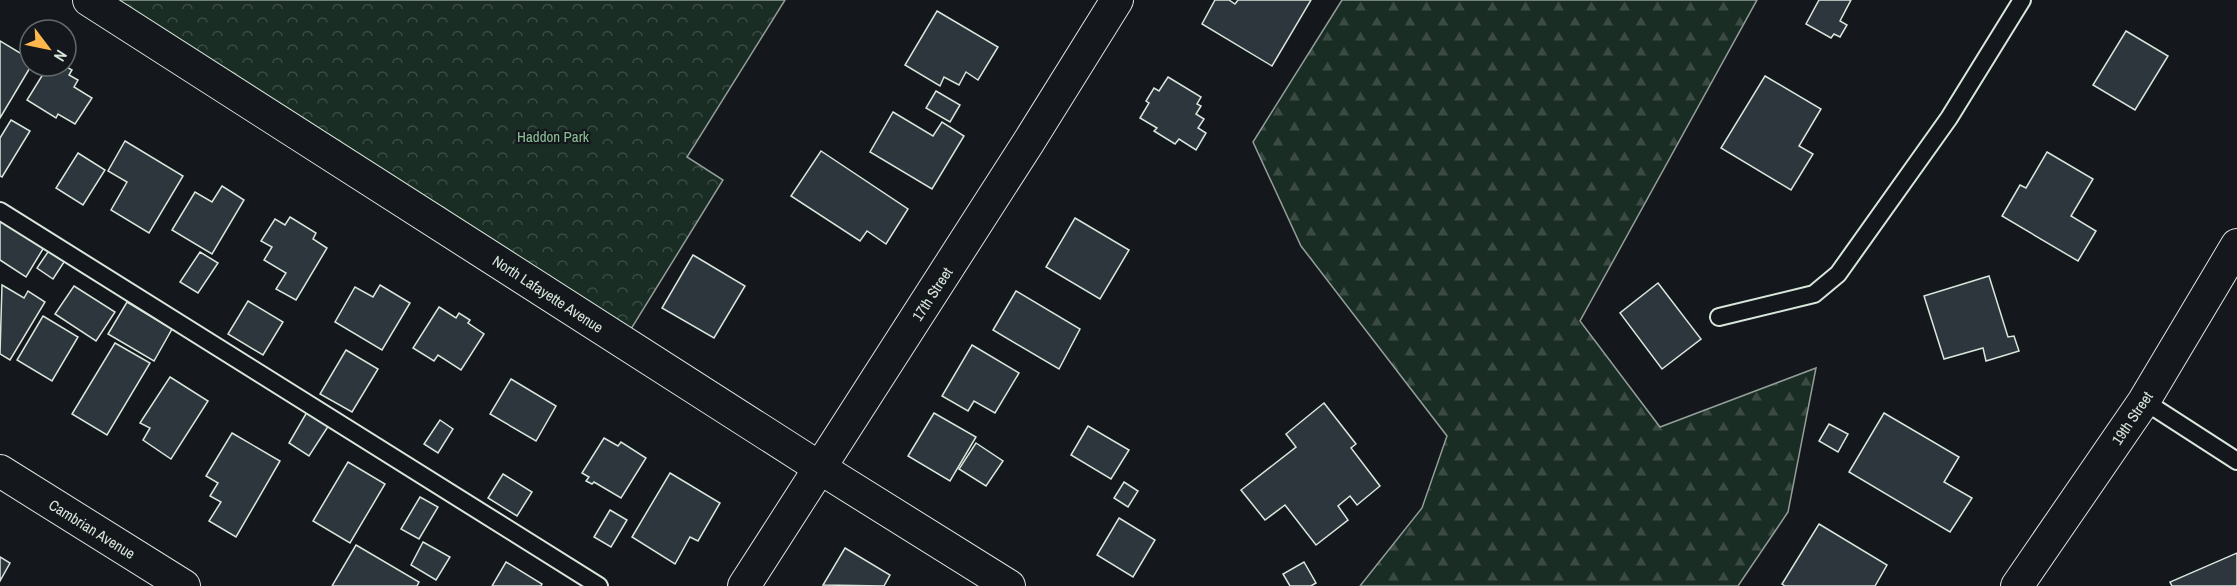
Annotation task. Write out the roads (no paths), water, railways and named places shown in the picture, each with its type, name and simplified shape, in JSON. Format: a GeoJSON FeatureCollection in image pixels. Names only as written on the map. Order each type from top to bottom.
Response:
{"type":"FeatureCollection","features":[{"type":"Feature","properties":{"kind":"street","name":"North Lafayette Avenue"},"geometry":{"type":"LineString","coordinates":[[89,0],[820,468],[1009,586]]}},
{"type":"Feature","properties":{"kind":"street","name":"17th Street"},"geometry":{"type":"LineString","coordinates":[[744,586],[1117,0]]}},
{"type":"Feature","properties":{"kind":"street","name":"19th Street"},"geometry":{"type":"LineString","coordinates":[[2017,586],[2144,401],[2237,245]]}},
{"type":"Feature","properties":{"kind":"street","name":"Cambrian Avenue"},"geometry":{"type":"LineString","coordinates":[[0,471],[184,586]]}},
{"type":"Feature","properties":{"kind":"lane"},"geometry":{"type":"LineString","coordinates":[[1719,317],[1814,294],[1838,274],[1949,118],[2022,0]]}},
{"type":"Feature","properties":{"kind":"lane"},"geometry":{"type":"LineString","coordinates":[[0,211],[598,586]]}},
{"type":"Feature","properties":{"kind":"lane"},"geometry":{"type":"LineString","coordinates":[[2144,401],[2237,461]]}},
{"type":"Feature","properties":{"kind":"park label","name":"Haddon Park"},"geometry":{"type":"Point","coordinates":[553,136]}}]}
